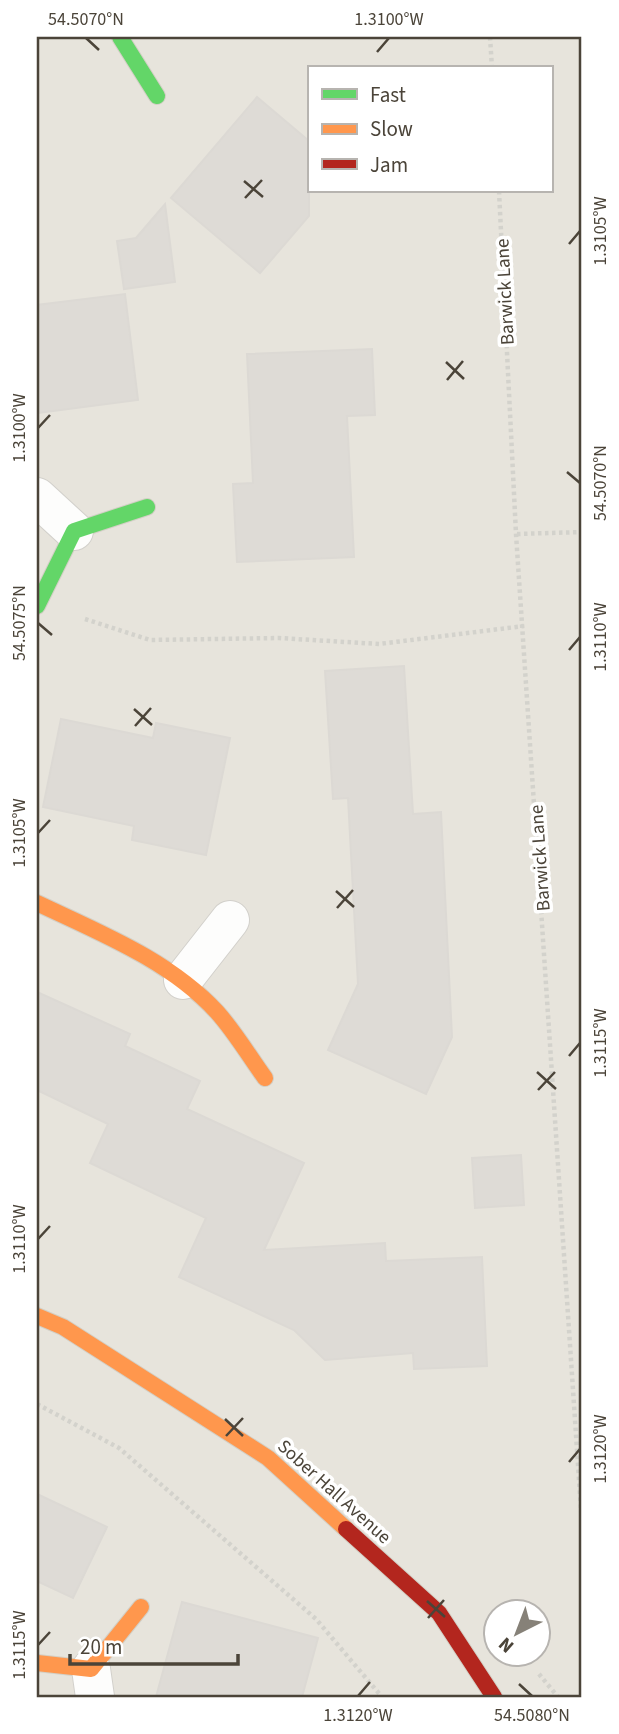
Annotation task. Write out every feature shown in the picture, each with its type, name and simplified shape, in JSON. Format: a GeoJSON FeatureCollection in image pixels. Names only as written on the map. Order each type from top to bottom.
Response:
{"type":"FeatureCollection","features":[{"type":"Feature","properties":{"kind":"street"},"geometry":{"type":"LineString","coordinates":[[120,37],[157,96]]}},
{"type":"Feature","properties":{"kind":"street"},"geometry":{"type":"LineString","coordinates":[[37,497],[74,531]]}},
{"type":"Feature","properties":{"kind":"street"},"geometry":{"type":"LineString","coordinates":[[37,605],[74,531],[147,508]]}},
{"type":"Feature","properties":{"kind":"street"},"geometry":{"type":"LineString","coordinates":[[37,903],[116,942],[183,981],[217,1012],[265,1078]]}},
{"type":"Feature","properties":{"kind":"street"},"geometry":{"type":"LineString","coordinates":[[183,981],[230,920]]}},
{"type":"Feature","properties":{"kind":"street","name":"Sober Hall Avenue"},"geometry":{"type":"LineString","coordinates":[[37,1317],[63,1327],[268,1458],[439,1613],[494,1697]]}},
{"type":"Feature","properties":{"kind":"street"},"geometry":{"type":"LineString","coordinates":[[37,1663],[93,1683],[141,1607]]}},
{"type":"Feature","properties":{"kind":"path"},"geometry":{"type":"LineString","coordinates":[[491,37],[492,66]]}},
{"type":"Feature","properties":{"kind":"path","name":"Barwick Lane"},"geometry":{"type":"LineString","coordinates":[[499,192],[516,534],[582,1525]]}},
{"type":"Feature","properties":{"kind":"path"},"geometry":{"type":"LineString","coordinates":[[516,534],[582,532]]}},
{"type":"Feature","properties":{"kind":"path"},"geometry":{"type":"LineString","coordinates":[[37,605],[150,640],[279,638],[379,644],[524,626]]}},
{"type":"Feature","properties":{"kind":"path"},"geometry":{"type":"LineString","coordinates":[[37,1404],[119,1448],[316,1619],[382,1697]]}},
{"type":"Feature","properties":{"kind":"shaded area"},"geometry":{"type":"Polygon","coordinates":[[[37,37],[582,37],[582,1697],[37,1697],[37,37]]]}},
{"type":"Feature","properties":{"kind":"building"},"geometry":{"type":"Polygon","coordinates":[[[257,97],[308,140],[309,216],[260,273],[171,198],[257,97]]]}},
{"type":"Feature","properties":{"kind":"building"},"geometry":{"type":"Polygon","coordinates":[[[165,204],[175,282],[124,289],[117,241],[136,238],[165,204]]]}},
{"type":"Feature","properties":{"kind":"building"},"geometry":{"type":"Polygon","coordinates":[[[125,294],[138,400],[37,413],[37,305],[125,294]]]}},
{"type":"Feature","properties":{"kind":"building"},"geometry":{"type":"Polygon","coordinates":[[[372,349],[375,415],[347,416],[354,557],[237,562],[233,484],[253,483],[247,354],[372,349]]]}},
{"type":"Feature","properties":{"kind":"building"},"geometry":{"type":"Polygon","coordinates":[[[404,666],[413,814],[441,812],[452,1037],[426,1094],[328,1050],[358,984],[348,798],[333,799],[325,671],[404,666]]]}},
{"type":"Feature","properties":{"kind":"building"},"geometry":{"type":"Polygon","coordinates":[[[61,719],[153,738],[156,723],[230,738],[206,855],[132,840],[134,826],[43,807],[61,719]]]}},
{"type":"Feature","properties":{"kind":"building"},"geometry":{"type":"Polygon","coordinates":[[[37,992],[130,1034],[125,1046],[200,1081],[187,1109],[304,1163],[264,1250],[385,1243],[386,1261],[482,1257],[487,1366],[414,1369],[413,1353],[325,1360],[294,1330],[179,1277],[206,1218],[90,1163],[108,1124],[37,1090],[37,992]]]}},
{"type":"Feature","properties":{"kind":"building"},"geometry":{"type":"Polygon","coordinates":[[[521,1155],[524,1205],[475,1208],[472,1158],[521,1155]]]}},
{"type":"Feature","properties":{"kind":"building"},"geometry":{"type":"Polygon","coordinates":[[[37,1494],[107,1527],[73,1598],[37,1581],[37,1494]]]}},
{"type":"Feature","properties":{"kind":"building"},"geometry":{"type":"Polygon","coordinates":[[[182,1602],[318,1638],[302,1697],[156,1697],[182,1602]]]}},
{"type":"Feature","properties":{"kind":"traffic: fast"},"geometry":{"type":"LineString","coordinates":[[120,37],[157,96]]}},
{"type":"Feature","properties":{"kind":"traffic: fast"},"geometry":{"type":"LineString","coordinates":[[37,606],[74,531],[147,507]]}},
{"type":"Feature","properties":{"kind":"traffic: slow"},"geometry":{"type":"LineString","coordinates":[[37,903],[133,949],[177,977],[217,1012],[265,1078]]}},
{"type":"Feature","properties":{"kind":"traffic: slow"},"geometry":{"type":"LineString","coordinates":[[37,1316],[63,1327],[268,1458],[346,1529]]}},
{"type":"Feature","properties":{"kind":"traffic: slow"},"geometry":{"type":"LineString","coordinates":[[37,1663],[91,1669],[141,1607]]}},
{"type":"Feature","properties":{"kind":"traffic: jam"},"geometry":{"type":"LineString","coordinates":[[346,1529],[439,1613],[494,1697]]}}]}
